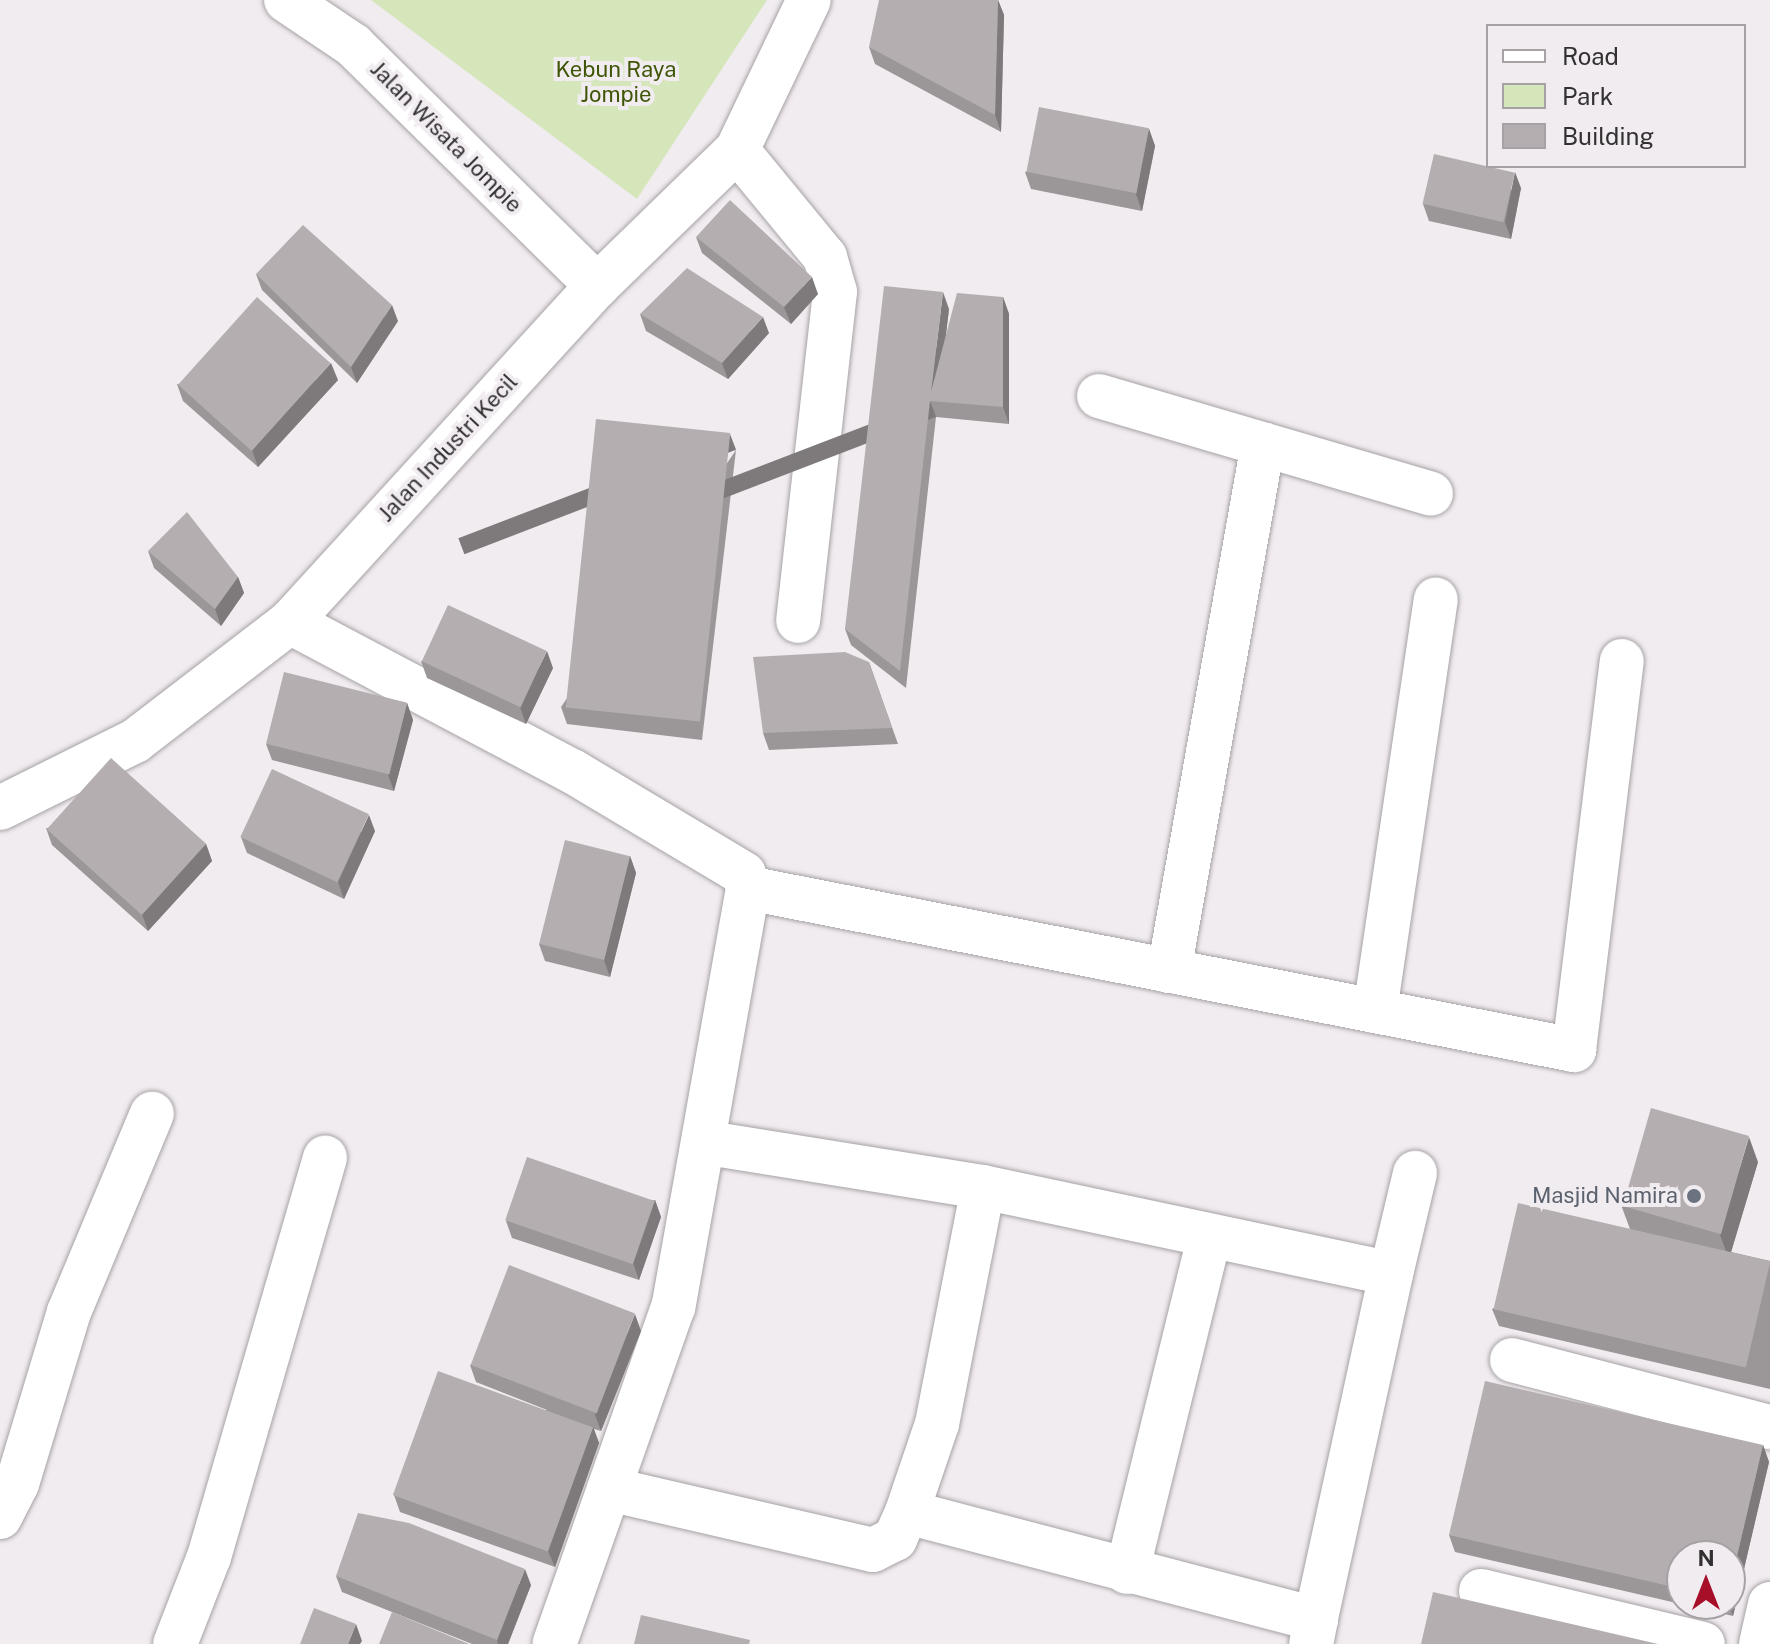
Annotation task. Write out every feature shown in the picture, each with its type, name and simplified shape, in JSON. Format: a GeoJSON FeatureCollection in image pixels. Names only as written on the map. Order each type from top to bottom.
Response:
{"type":"FeatureCollection","features":[{"type":"Feature","properties":{"kind":"street","name":"Jalan Wisata Jompie"},"geometry":{"type":"LineString","coordinates":[[286,0],[353,45],[597,286]]}},
{"type":"Feature","properties":{"kind":"street","name":"Jalan Industri Kecil"},"geometry":{"type":"LineString","coordinates":[[0,808],[135,741],[290,622],[597,286],[737,150],[809,0]]}},
{"type":"Feature","properties":{"kind":"street"},"geometry":{"type":"LineString","coordinates":[[737,150],[825,257],[835,292],[798,621]]}},
{"type":"Feature","properties":{"kind":"street"},"geometry":{"type":"LineString","coordinates":[[1099,396],[1431,494]]}},
{"type":"Feature","properties":{"kind":"street"},"geometry":{"type":"LineString","coordinates":[[1169,971],[1263,444]]}},
{"type":"Feature","properties":{"kind":"street"},"geometry":{"type":"LineString","coordinates":[[1375,1011],[1436,600]]}},
{"type":"Feature","properties":{"kind":"street"},"geometry":{"type":"LineString","coordinates":[[290,622],[572,771],[744,874],[748,888],[708,1143],[673,1307],[554,1644]]}},
{"type":"Feature","properties":{"kind":"street"},"geometry":{"type":"LineString","coordinates":[[748,888],[1574,1050],[1622,661]]}},
{"type":"Feature","properties":{"kind":"street"},"geometry":{"type":"LineString","coordinates":[[0,1517],[17,1484],[69,1312],[152,1114]]}},
{"type":"Feature","properties":{"kind":"street"},"geometry":{"type":"LineString","coordinates":[[708,1143],[983,1187],[1391,1274]]}},
{"type":"Feature","properties":{"kind":"street"},"geometry":{"type":"LineString","coordinates":[[175,1644],[209,1557],[325,1157]]}},
{"type":"Feature","properties":{"kind":"street"},"geometry":{"type":"LineString","coordinates":[[907,1512],[1127,1572],[1313,1631],[1415,1173]]}},
{"type":"Feature","properties":{"kind":"street"},"geometry":{"type":"LineString","coordinates":[[609,1489],[873,1550],[895,1539],[937,1424],[983,1187]]}},
{"type":"Feature","properties":{"kind":"street"},"geometry":{"type":"LineString","coordinates":[[1127,1572],[1209,1237]]}},
{"type":"Feature","properties":{"kind":"street"},"geometry":{"type":"LineString","coordinates":[[1512,1360],[1770,1427]]}},
{"type":"Feature","properties":{"kind":"street"},"geometry":{"type":"LineString","coordinates":[[1481,1591],[1703,1644]]}},
{"type":"Feature","properties":{"kind":"street"},"geometry":{"type":"LineString","coordinates":[[1761,1644],[1770,1604]]}},
{"type":"Feature","properties":{"kind":"green space","name":"Kebun Raya Jompie"},"geometry":{"type":"Polygon","coordinates":[[[371,0],[767,0],[637,199],[371,0]]]}},
{"type":"Feature","properties":{"kind":"building"},"geometry":{"type":"Polygon","coordinates":[[[879,0],[998,0],[995,115],[869,47],[879,0]]]}},
{"type":"Feature","properties":{"kind":"building"},"geometry":{"type":"Polygon","coordinates":[[[1039,107],[1149,128],[1136,193],[1026,172],[1039,107]]]}},
{"type":"Feature","properties":{"kind":"building"},"geometry":{"type":"Polygon","coordinates":[[[1434,154],[1515,173],[1503,222],[1423,204],[1434,154]]]}},
{"type":"Feature","properties":{"kind":"building"},"geometry":{"type":"Polygon","coordinates":[[[730,200],[812,277],[784,307],[696,237],[730,200]]]}},
{"type":"Feature","properties":{"kind":"building"},"geometry":{"type":"Polygon","coordinates":[[[303,225],[392,305],[351,367],[256,274],[303,225]]]}},
{"type":"Feature","properties":{"kind":"building"},"geometry":{"type":"Polygon","coordinates":[[[687,268],[763,317],[722,363],[640,314],[687,268]]]}},
{"type":"Feature","properties":{"kind":"building"},"geometry":{"type":"Polygon","coordinates":[[[884,286],[943,292],[931,392],[957,293],[1003,297],[1003,407],[930,401],[900,671],[845,629],[884,286]]]}},
{"type":"Feature","properties":{"kind":"building"},"geometry":{"type":"Polygon","coordinates":[[[257,297],[331,363],[252,451],[178,385],[257,297]]]}},
{"type":"Feature","properties":{"kind":"building"},"geometry":{"type":"Polygon","coordinates":[[[596,419],[730,433],[700,722],[566,707],[596,419]]]}},
{"type":"Feature","properties":{"kind":"building"},"geometry":{"type":"Polygon","coordinates":[[[187,512],[238,577],[215,609],[148,551],[187,512]]]}},
{"type":"Feature","properties":{"kind":"building"},"geometry":{"type":"Polygon","coordinates":[[[448,605],[547,651],[521,707],[422,661],[448,605]]]}},
{"type":"Feature","properties":{"kind":"building"},"geometry":{"type":"Polygon","coordinates":[[[845,652],[869,662],[892,728],[763,733],[753,657],[845,652]]]}},
{"type":"Feature","properties":{"kind":"building"},"geometry":{"type":"Polygon","coordinates":[[[284,672],[407,703],[389,775],[266,744],[284,672]]]}},
{"type":"Feature","properties":{"kind":"building"},"geometry":{"type":"Polygon","coordinates":[[[111,758],[206,844],[142,915],[47,829],[111,758]]]}},
{"type":"Feature","properties":{"kind":"building"},"geometry":{"type":"Polygon","coordinates":[[[272,769],[369,814],[337,882],[240,837],[272,769]]]}},
{"type":"Feature","properties":{"kind":"building"},"geometry":{"type":"Polygon","coordinates":[[[565,840],[630,856],[604,960],[539,944],[565,840]]]}},
{"type":"Feature","properties":{"kind":"building","name":"Masjid Namira"},"geometry":{"type":"Polygon","coordinates":[[[1651,1108],[1749,1136],[1721,1234],[1623,1206],[1651,1108]]]}},
{"type":"Feature","properties":{"kind":"building"},"geometry":{"type":"Polygon","coordinates":[[[527,1157],[655,1201],[633,1264],[505,1220],[527,1157]]]}},
{"type":"Feature","properties":{"kind":"building"},"geometry":{"type":"Polygon","coordinates":[[[1518,1203],[1770,1261],[1746,1367],[1493,1309],[1518,1203]]]}},
{"type":"Feature","properties":{"kind":"building"},"geometry":{"type":"Polygon","coordinates":[[[509,1265],[635,1313],[597,1413],[471,1365],[509,1265]]]}},
{"type":"Feature","properties":{"kind":"building"},"geometry":{"type":"Polygon","coordinates":[[[438,1371],[593,1427],[548,1551],[393,1495],[438,1371]]]}},
{"type":"Feature","properties":{"kind":"building"},"geometry":{"type":"Polygon","coordinates":[[[1485,1381],[1763,1445],[1741,1540],[1666,1540],[1666,1585],[1449,1535],[1485,1381]]]}},
{"type":"Feature","properties":{"kind":"building"},"geometry":{"type":"Polygon","coordinates":[[[358,1513],[409,1523],[525,1569],[497,1640],[336,1576],[358,1513]]]}},
{"type":"Feature","properties":{"kind":"building"},"geometry":{"type":"Polygon","coordinates":[[[1433,1592],[1658,1644],[1421,1644],[1433,1592]]]}},
{"type":"Feature","properties":{"kind":"building"},"geometry":{"type":"Polygon","coordinates":[[[314,1608],[356,1624],[348,1644],[300,1644],[314,1608]]]}},
{"type":"Feature","properties":{"kind":"building"},"geometry":{"type":"Polygon","coordinates":[[[392,1612],[469,1644],[379,1644],[392,1612]]]}},
{"type":"Feature","properties":{"kind":"building"},"geometry":{"type":"Polygon","coordinates":[[[641,1615],[750,1640],[749,1644],[634,1644],[641,1615]]]}},
{"type":"Feature","properties":{"kind":"place","name":"Masjid Namira"},"geometry":{"type":"Point","coordinates":[1694,1196]}}]}
